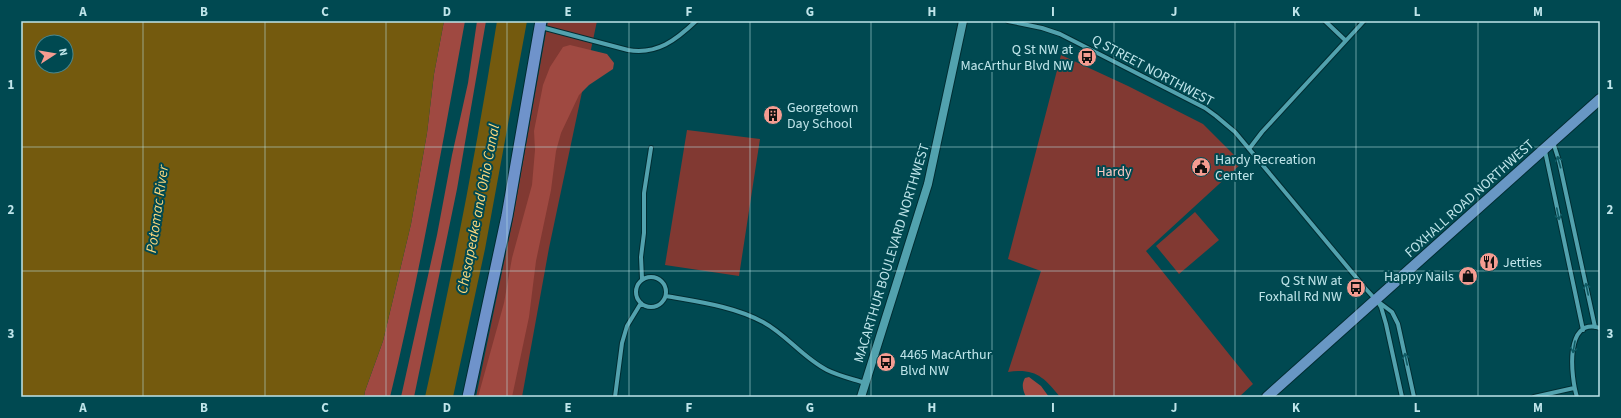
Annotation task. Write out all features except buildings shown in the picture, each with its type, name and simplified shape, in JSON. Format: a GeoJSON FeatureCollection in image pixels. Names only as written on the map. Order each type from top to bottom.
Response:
{"type":"FeatureCollection","features":[{"type":"Feature","properties":{"kind":"highway"},"geometry":{"type":"LineString","coordinates":[[468,397],[507,216],[541,24]]}},
{"type":"Feature","properties":{"kind":"main road","name":"MACARTHUR BOULEVARD NORTHWEST"},"geometry":{"type":"LineString","coordinates":[[861,397],[928,184],[963,21]]}},
{"type":"Feature","properties":{"kind":"main road","name":"FOXHALL ROAD NORTHWEST"},"geometry":{"type":"LineString","coordinates":[[1267,397],[1600,99]]}},
{"type":"Feature","properties":{"kind":"street"},"geometry":{"type":"LineString","coordinates":[[541,24],[628,50],[646,51],[659,48],[670,43],[696,21]]}},
{"type":"Feature","properties":{"kind":"street","name":"Q STREET NORTHWEST"},"geometry":{"type":"LineString","coordinates":[[1008,21],[1042,28],[1060,34],[1201,106],[1220,119],[1235,132],[1381,307],[1402,397]]}},
{"type":"Feature","properties":{"kind":"street"},"geometry":{"type":"LineString","coordinates":[[1325,21],[1346,40]]}},
{"type":"Feature","properties":{"kind":"street"},"geometry":{"type":"LineString","coordinates":[[1249,149],[1262,132],[1364,21]]}},
{"type":"Feature","properties":{"kind":"street"},"geometry":{"type":"LineString","coordinates":[[1553,141],[1559,161],[1595,327]]}},
{"type":"Feature","properties":{"kind":"street"},"geometry":{"type":"LineString","coordinates":[[642,279],[641,257],[644,234],[644,193],[651,148]]}},
{"type":"Feature","properties":{"kind":"street"},"geometry":{"type":"LineString","coordinates":[[1544,148],[1583,330]]}},
{"type":"Feature","properties":{"kind":"street"},"geometry":{"type":"LineString","coordinates":[[650,276],[658,278],[666,288],[666,296],[661,303],[657,305],[649,306],[641,303],[636,295],[639,282],[650,276]]}},
{"type":"Feature","properties":{"kind":"street"},"geometry":{"type":"LineString","coordinates":[[666,296],[714,304],[750,316],[772,328],[827,370],[865,383]]}},
{"type":"Feature","properties":{"kind":"street","name":"Q STREET NORTHWEST"},"geometry":{"type":"LineString","coordinates":[[1376,300],[1392,312],[1398,324],[1414,397]]}},
{"type":"Feature","properties":{"kind":"street"},"geometry":{"type":"LineString","coordinates":[[614,397],[622,343],[627,326],[641,303]]}},
{"type":"Feature","properties":{"kind":"street"},"geometry":{"type":"LineString","coordinates":[[1577,397],[1574,388],[1572,365],[1575,338],[1589,326],[1600,328]]}},
{"type":"Feature","properties":{"kind":"street"},"geometry":{"type":"LineString","coordinates":[[1534,397],[1574,388]]}},
{"type":"Feature","properties":{"kind":"green space"},"geometry":{"type":"Polygon","coordinates":[[[548,21],[597,21],[549,248],[522,397],[476,397],[512,224],[548,21]]]}},
{"type":"Feature","properties":{"kind":"green space","name":"Hardy"},"geometry":{"type":"Polygon","coordinates":[[[1061,55],[1128,86],[1203,124],[1242,163],[1146,251],[1253,384],[1239,397],[1060,397],[1044,379],[1032,373],[1025,371],[1008,372],[1041,271],[1008,259],[1061,55]]]}},
{"type":"Feature","properties":{"kind":"green space"},"geometry":{"type":"Polygon","coordinates":[[[687,130],[760,139],[739,276],[665,265],[687,130]]]}},
{"type":"Feature","properties":{"kind":"green space"},"geometry":{"type":"Polygon","coordinates":[[[1195,212],[1219,240],[1179,274],[1156,246],[1195,212]]]}},
{"type":"Feature","properties":{"kind":"shaded area"},"geometry":{"type":"Polygon","coordinates":[[[444,21],[465,21],[411,304],[390,397],[364,397],[383,341],[411,224],[427,133],[434,74],[444,21]]]}},
{"type":"Feature","properties":{"kind":"shaded area"},"geometry":{"type":"Polygon","coordinates":[[[477,21],[486,21],[457,189],[414,397],[401,397],[437,235],[452,155],[468,83],[477,21]]]}},
{"type":"Feature","properties":{"kind":"shaded area"},"geometry":{"type":"Polygon","coordinates":[[[570,45],[607,54],[614,63],[613,69],[589,85],[579,95],[561,133],[556,151],[551,190],[536,261],[529,317],[512,397],[478,397],[504,303],[512,258],[532,185],[535,150],[534,131],[543,85],[550,67],[563,47],[570,45]]]}},
{"type":"Feature","properties":{"kind":"shaded area"},"geometry":{"type":"Polygon","coordinates":[[[1029,377],[1041,386],[1049,397],[1026,397],[1023,390],[1023,383],[1025,378],[1029,377]]]}},
{"type":"Feature","properties":{"kind":"water","name":"Potomac River"},"geometry":{"type":"Polygon","coordinates":[[[21,21],[444,21],[434,74],[427,133],[411,224],[383,341],[364,397],[21,397],[21,21]]]}},
{"type":"Feature","properties":{"kind":"water","name":"Chesapeake and Ohio Canal"},"geometry":{"type":"Polygon","coordinates":[[[497,21],[527,21],[485,249],[453,397],[425,397],[464,209],[497,21]]]}},
{"type":"Feature","properties":{"kind":"place","name":"Q St NW at MacArthur Blvd NW"},"geometry":{"type":"Point","coordinates":[1087,57]}},
{"type":"Feature","properties":{"kind":"place","name":"Georgetown Day School"},"geometry":{"type":"Point","coordinates":[773,115]}},
{"type":"Feature","properties":{"kind":"place","name":"Hardy Recreation Center"},"geometry":{"type":"Point","coordinates":[1201,167]}},
{"type":"Feature","properties":{"kind":"place","name":"Jetties"},"geometry":{"type":"Point","coordinates":[1489,262]}},
{"type":"Feature","properties":{"kind":"place","name":"Happy Nails"},"geometry":{"type":"Point","coordinates":[1468,276]}},
{"type":"Feature","properties":{"kind":"place","name":"Q St NW at Foxhall Rd NW"},"geometry":{"type":"Point","coordinates":[1356,288]}},
{"type":"Feature","properties":{"kind":"place","name":"4465 MacArthur Blvd NW"},"geometry":{"type":"Point","coordinates":[886,362]}}]}
